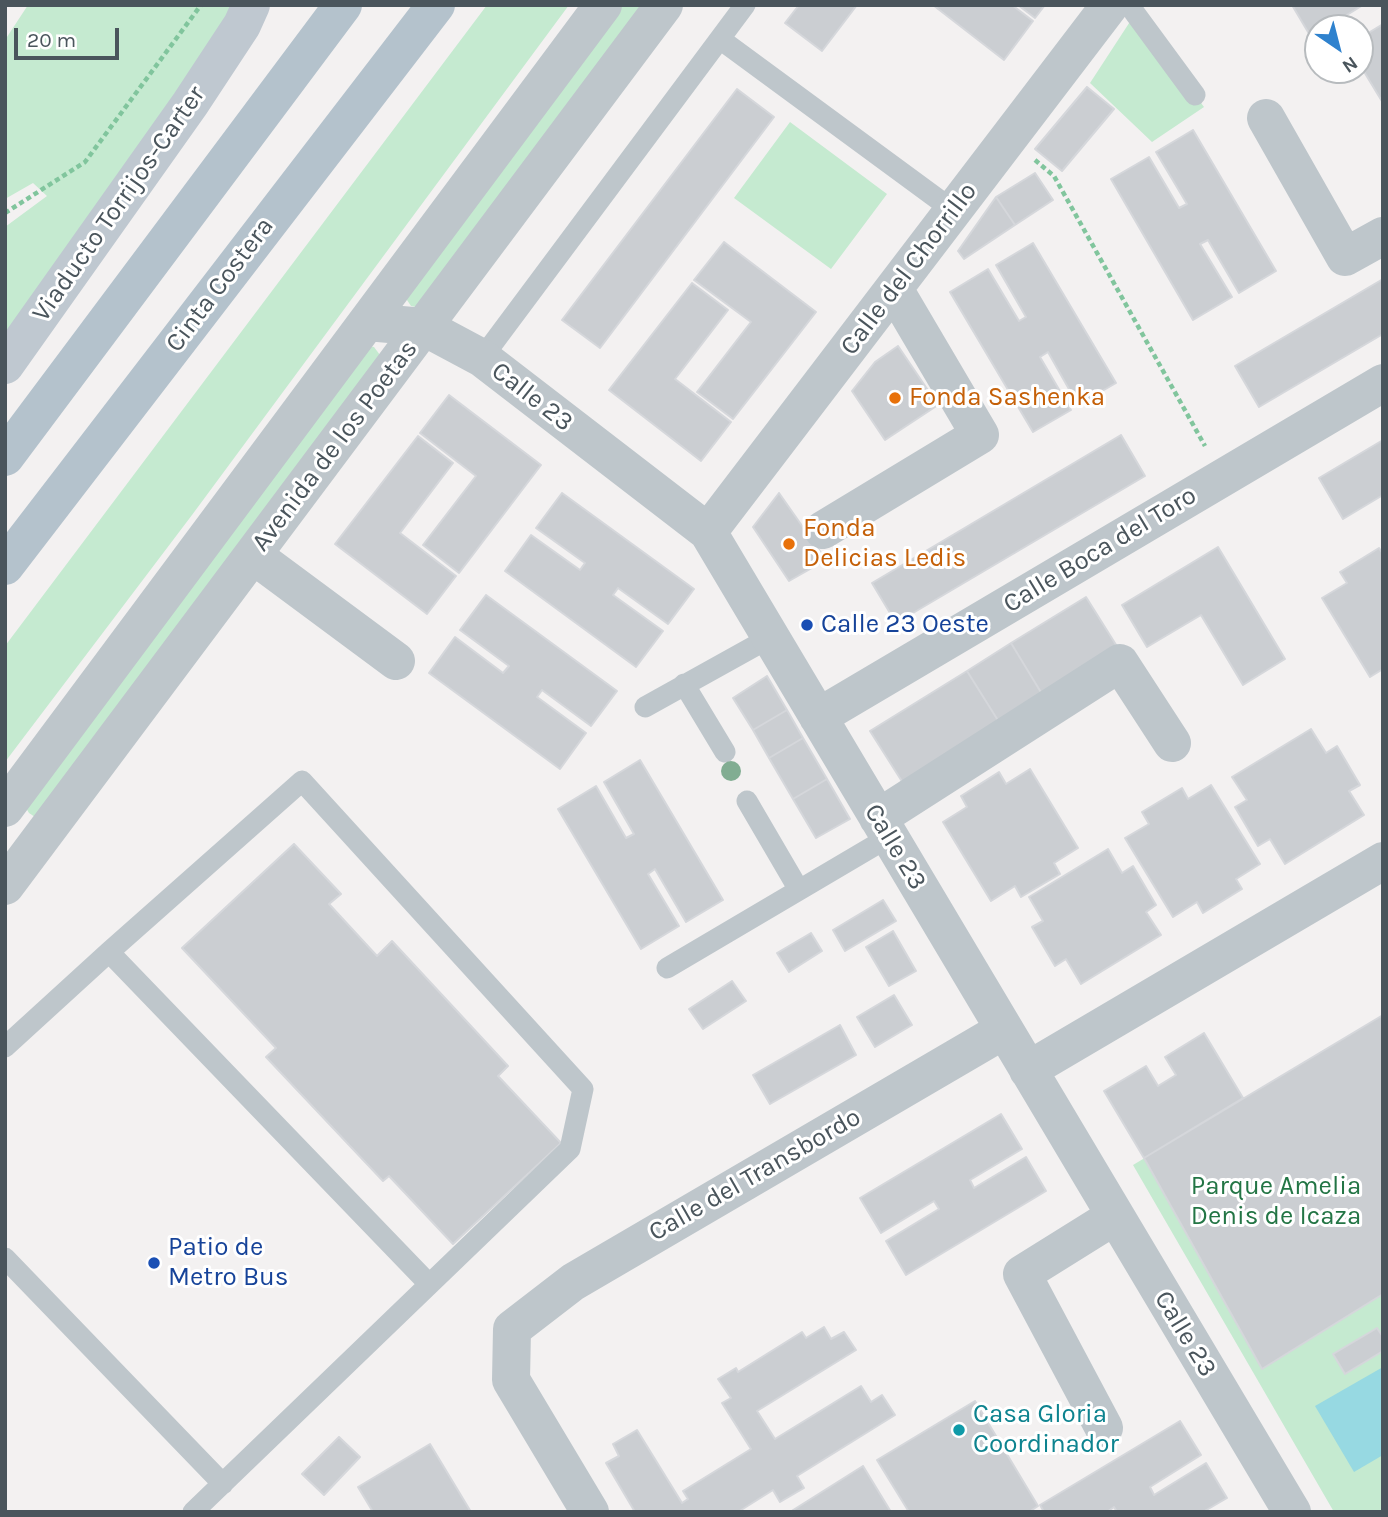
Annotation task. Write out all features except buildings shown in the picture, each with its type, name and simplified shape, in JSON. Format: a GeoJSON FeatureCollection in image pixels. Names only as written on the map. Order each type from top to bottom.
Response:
{"type":"FeatureCollection","features":[{"type":"Feature","properties":{"kind":"main road","name":"Viaducto Torrijos-Carter"},"geometry":{"type":"LineString","coordinates":[[5,365],[190,104],[242,25],[251,5]]}},
{"type":"Feature","properties":{"kind":"main road"},"geometry":{"type":"LineString","coordinates":[[399,54],[416,5]]}},
{"type":"Feature","properties":{"kind":"main road","name":"Cinta Costera"},"geometry":{"type":"LineString","coordinates":[[5,566],[436,5]]}},
{"type":"Feature","properties":{"kind":"main road"},"geometry":{"type":"LineString","coordinates":[[5,457],[342,7]]}},
{"type":"Feature","properties":{"kind":"street","name":"Avenida de los Poetas"},"geometry":{"type":"LineString","coordinates":[[5,808],[603,5]]}},
{"type":"Feature","properties":{"kind":"street","name":"Avenida de los Poetas"},"geometry":{"type":"LineString","coordinates":[[12,864],[253,555],[664,5]]}},
{"type":"Feature","properties":{"kind":"street","name":"Calle del Chorrillo"},"geometry":{"type":"LineString","coordinates":[[708,531],[1009,137],[1122,9]]}},
{"type":"Feature","properties":{"kind":"street"},"geometry":{"type":"LineString","coordinates":[[1266,118],[1345,257],[1383,236]]}},
{"type":"Feature","properties":{"kind":"street"},"geometry":{"type":"LineString","coordinates":[[823,530],[980,435],[894,289]]}},
{"type":"Feature","properties":{"kind":"street","name":"Calle 23"},"geometry":{"type":"LineString","coordinates":[[367,322],[424,327],[482,358],[708,531],[1292,1512]]}},
{"type":"Feature","properties":{"kind":"street","name":"Calle Boca del Toro"},"geometry":{"type":"LineString","coordinates":[[818,718],[1383,383]]}},
{"type":"Feature","properties":{"kind":"street"},"geometry":{"type":"LineString","coordinates":[[253,555],[396,661]]}},
{"type":"Feature","properties":{"kind":"street"},"geometry":{"type":"LineString","coordinates":[[884,827],[1120,663],[1172,743]]}},
{"type":"Feature","properties":{"kind":"street"},"geometry":{"type":"LineString","coordinates":[[1028,1070],[1383,861]]}},
{"type":"Feature","properties":{"kind":"street","name":"Calle del Transbordo"},"geometry":{"type":"LineString","coordinates":[[590,1512],[511,1380],[512,1329],[573,1282],[1004,1030]]}},
{"type":"Feature","properties":{"kind":"street"},"geometry":{"type":"LineString","coordinates":[[1104,1428],[1022,1274],[1115,1216]]}},
{"type":"Feature","properties":{"kind":"lane"},"geometry":{"type":"LineString","coordinates":[[482,358],[745,5]]}},
{"type":"Feature","properties":{"kind":"lane"},"geometry":{"type":"LineString","coordinates":[[1122,9],[1195,95]]}},
{"type":"Feature","properties":{"kind":"lane"},"geometry":{"type":"LineString","coordinates":[[720,39],[954,211]]}},
{"type":"Feature","properties":{"kind":"lane"},"geometry":{"type":"LineString","coordinates":[[645,707],[771,638]]}},
{"type":"Feature","properties":{"kind":"lane"},"geometry":{"type":"LineString","coordinates":[[684,684],[725,752]]}},
{"type":"Feature","properties":{"kind":"lane"},"geometry":{"type":"LineString","coordinates":[[5,1047],[302,781],[583,1089],[570,1149],[193,1512]]}},
{"type":"Feature","properties":{"kind":"lane"},"geometry":{"type":"LineString","coordinates":[[747,801],[799,890]]}},
{"type":"Feature","properties":{"kind":"lane"},"geometry":{"type":"LineString","coordinates":[[667,968],[799,890],[884,827]]}},
{"type":"Feature","properties":{"kind":"lane"},"geometry":{"type":"LineString","coordinates":[[108,952],[429,1284]]}},
{"type":"Feature","properties":{"kind":"lane"},"geometry":{"type":"LineString","coordinates":[[5,1258],[223,1484]]}},
{"type":"Feature","properties":{"kind":"path"},"geometry":{"type":"LineString","coordinates":[[5,213],[85,162],[201,5]]}},
{"type":"Feature","properties":{"kind":"path"},"geometry":{"type":"LineString","coordinates":[[1009,137],[1055,176],[1222,478]]}},
{"type":"Feature","properties":{"kind":"green space"},"geometry":{"type":"Polygon","coordinates":[[[28,5],[237,5],[5,341],[5,227],[47,196],[33,183],[5,199],[5,40],[28,5]]]}},
{"type":"Feature","properties":{"kind":"green space"},"geometry":{"type":"Polygon","coordinates":[[[487,5],[569,5],[192,515],[5,762],[5,646],[487,5]]]}},
{"type":"Feature","properties":{"kind":"green space"},"geometry":{"type":"Polygon","coordinates":[[[619,5],[650,5],[416,307],[411,306],[405,297],[619,5]]]}},
{"type":"Feature","properties":{"kind":"green space"},"geometry":{"type":"Polygon","coordinates":[[[1135,14],[1204,107],[1152,142],[1090,83],[1135,14]]]}},
{"type":"Feature","properties":{"kind":"green space"},"geometry":{"type":"Polygon","coordinates":[[[790,122],[887,194],[831,269],[734,198],[790,122]]]}},
{"type":"Feature","properties":{"kind":"green space"},"geometry":{"type":"Polygon","coordinates":[[[369,346],[374,347],[380,355],[35,817],[29,813],[26,808],[369,346]]]}},
{"type":"Feature","properties":{"kind":"green space","name":"Parque Amelia Denis de Icaza"},"geometry":{"type":"Polygon","coordinates":[[[1383,1015],[1383,1512],[1334,1512],[1133,1165],[1383,1015]]]}},
{"type":"Feature","properties":{"kind":"water"},"geometry":{"type":"Polygon","coordinates":[[[1383,1367],[1383,1455],[1354,1472],[1315,1406],[1383,1367]]]}},
{"type":"Feature","properties":{"kind":"place","name":"Fonda Sashenka"},"geometry":{"type":"Point","coordinates":[895,398]}},
{"type":"Feature","properties":{"kind":"place","name":"Fonda Delicias Ledis"},"geometry":{"type":"Point","coordinates":[789,544]}},
{"type":"Feature","properties":{"kind":"place","name":"Calle 23 Oeste"},"geometry":{"type":"Point","coordinates":[807,625]}},
{"type":"Feature","properties":{"kind":"place","name":"Patio de Metro Bus"},"geometry":{"type":"Point","coordinates":[154,1263]}},
{"type":"Feature","properties":{"kind":"place","name":"Casa Gloria Coordinador"},"geometry":{"type":"Point","coordinates":[959,1430]}}]}
